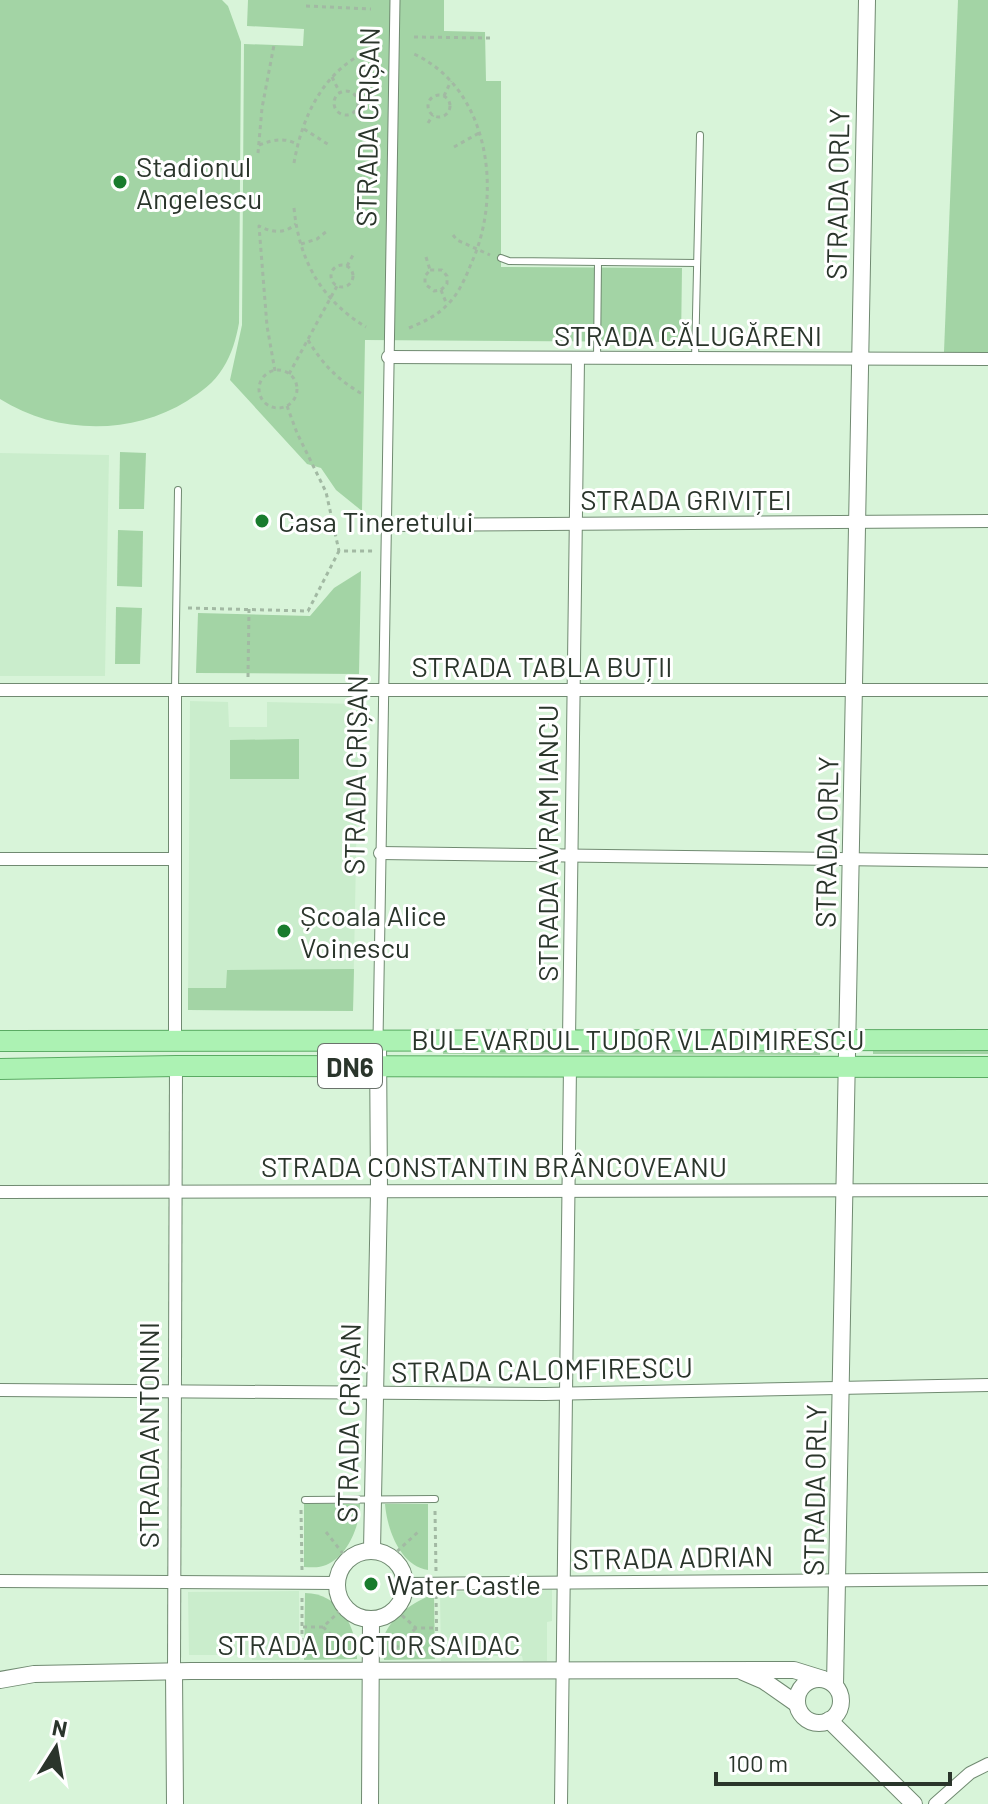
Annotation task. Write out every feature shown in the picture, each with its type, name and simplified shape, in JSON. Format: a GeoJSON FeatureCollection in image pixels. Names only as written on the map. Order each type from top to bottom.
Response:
{"type":"FeatureCollection","features":[{"type":"Feature","properties":{"kind":"main road","name":"BULEVARDUL TUDOR VLADIMIRESCU"},"geometry":{"type":"LineString","coordinates":[[0,1041],[988,1040]]}},
{"type":"Feature","properties":{"kind":"main road","name":"BULEVARDUL TUDOR VLADIMIRESCU"},"geometry":{"type":"LineString","coordinates":[[0,1069],[176,1066],[988,1067]]}},
{"type":"Feature","properties":{"kind":"street","name":"STRADA CRIȘAN"},"geometry":{"type":"LineString","coordinates":[[372,1550],[379,1193],[384,552],[395,0]]}},
{"type":"Feature","properties":{"kind":"street","name":"STRADA ORLY"},"geometry":{"type":"LineString","coordinates":[[829,1682],[839,1580],[867,0]]}},
{"type":"Feature","properties":{"kind":"street","name":"STRADA CĂLUGĂRENI"},"geometry":{"type":"LineString","coordinates":[[388,357],[988,359]]}},
{"type":"Feature","properties":{"kind":"street","name":"STRADA AVRAM IANCU"},"geometry":{"type":"LineString","coordinates":[[569,1040],[578,359]]}},
{"type":"Feature","properties":{"kind":"street","name":"STRADA GRIVIȚEI"},"geometry":{"type":"LineString","coordinates":[[385,525],[988,521]]}},
{"type":"Feature","properties":{"kind":"street","name":"STRADA TABLA BUȚII"},"geometry":{"type":"LineString","coordinates":[[0,690],[988,690]]}},
{"type":"Feature","properties":{"kind":"street"},"geometry":{"type":"LineString","coordinates":[[175,690],[175,1039]]}},
{"type":"Feature","properties":{"kind":"street"},"geometry":{"type":"LineString","coordinates":[[380,853],[988,861]]}},
{"type":"Feature","properties":{"kind":"street"},"geometry":{"type":"LineString","coordinates":[[0,859],[175,859]]}},
{"type":"Feature","properties":{"kind":"street","name":"STRADA ANTONINI"},"geometry":{"type":"LineString","coordinates":[[175,1804],[176,1066]]}},
{"type":"Feature","properties":{"kind":"street"},"geometry":{"type":"LineString","coordinates":[[561,1804],[570,1066]]}},
{"type":"Feature","properties":{"kind":"street","name":"STRADA CONSTANTIN BRÂNCOVEANU"},"geometry":{"type":"LineString","coordinates":[[0,1192],[988,1190]]}},
{"type":"Feature","properties":{"kind":"street","name":"STRADA CALOMFIRESCU"},"geometry":{"type":"LineString","coordinates":[[0,1390],[375,1395],[988,1385]]}},
{"type":"Feature","properties":{"kind":"street"},"geometry":{"type":"LineString","coordinates":[[372,1550],[391,1557],[404,1573],[406,1584],[405,1595],[396,1610],[371,1620],[353,1615],[344,1607],[337,1592],[342,1566],[355,1555],[372,1550]]}},
{"type":"Feature","properties":{"kind":"street","name":"STRADA ADRIAN"},"geometry":{"type":"LineString","coordinates":[[406,1584],[988,1579]]}},
{"type":"Feature","properties":{"kind":"street"},"geometry":{"type":"LineString","coordinates":[[0,1581],[337,1583]]}},
{"type":"Feature","properties":{"kind":"street"},"geometry":{"type":"LineString","coordinates":[[370,1804],[371,1620]]}},
{"type":"Feature","properties":{"kind":"street","name":"STRADA DOCTOR SAIDAC"},"geometry":{"type":"LineString","coordinates":[[0,1680],[34,1674],[174,1671],[738,1669],[794,1670],[829,1682]]}},
{"type":"Feature","properties":{"kind":"street","name":"STRADA DOCTOR SAIDAC"},"geometry":{"type":"LineString","coordinates":[[738,1669],[764,1681],[797,1704],[809,1720],[829,1720],[914,1804]]}},
{"type":"Feature","properties":{"kind":"street"},"geometry":{"type":"LineString","coordinates":[[797,1704],[804,1685],[816,1679],[829,1682],[839,1691],[841,1704],[839,1711],[829,1720]]}},
{"type":"Feature","properties":{"kind":"street"},"geometry":{"type":"LineString","coordinates":[[935,1804],[970,1773],[988,1764]]}},
{"type":"Feature","properties":{"kind":"lane"},"geometry":{"type":"LineString","coordinates":[[695,360],[700,135]]}},
{"type":"Feature","properties":{"kind":"lane"},"geometry":{"type":"LineString","coordinates":[[501,258],[509,261],[697,263]]}},
{"type":"Feature","properties":{"kind":"lane"},"geometry":{"type":"LineString","coordinates":[[597,359],[598,262]]}},
{"type":"Feature","properties":{"kind":"lane"},"geometry":{"type":"LineString","coordinates":[[175,690],[178,490]]}},
{"type":"Feature","properties":{"kind":"lane"},"geometry":{"type":"LineString","coordinates":[[305,1500],[435,1499]]}},
{"type":"Feature","properties":{"kind":"path"},"geometry":{"type":"LineString","coordinates":[[306,6],[371,9]]}},
{"type":"Feature","properties":{"kind":"path"},"geometry":{"type":"LineString","coordinates":[[414,37],[490,38]]}},
{"type":"Feature","properties":{"kind":"path"},"geometry":{"type":"LineString","coordinates":[[258,153],[262,108],[274,45]]}},
{"type":"Feature","properties":{"kind":"path"},"geometry":{"type":"LineString","coordinates":[[294,163],[297,145],[319,92],[348,62],[370,50]]}},
{"type":"Feature","properties":{"kind":"path"},"geometry":{"type":"LineString","coordinates":[[409,328],[427,321],[447,305],[462,285],[478,251],[488,189],[479,133],[464,97],[441,70],[414,54]]}},
{"type":"Feature","properties":{"kind":"path"},"geometry":{"type":"LineString","coordinates":[[332,77],[340,93]]}},
{"type":"Feature","properties":{"kind":"path"},"geometry":{"type":"LineString","coordinates":[[444,97],[451,81]]}},
{"type":"Feature","properties":{"kind":"path"},"geometry":{"type":"LineString","coordinates":[[340,93],[351,93],[356,98],[356,109],[351,114],[343,115],[336,110],[335,99],[340,93]]}},
{"type":"Feature","properties":{"kind":"path"},"geometry":{"type":"LineString","coordinates":[[444,97],[450,105],[448,112],[443,116],[433,115],[428,110],[430,99],[444,97]]}},
{"type":"Feature","properties":{"kind":"path"},"geometry":{"type":"LineString","coordinates":[[351,114],[355,122]]}},
{"type":"Feature","properties":{"kind":"path"},"geometry":{"type":"LineString","coordinates":[[428,123],[433,115]]}},
{"type":"Feature","properties":{"kind":"path"},"geometry":{"type":"LineString","coordinates":[[304,129],[329,145]]}},
{"type":"Feature","properties":{"kind":"path"},"geometry":{"type":"LineString","coordinates":[[454,147],[479,133]]}},
{"type":"Feature","properties":{"kind":"path"},"geometry":{"type":"LineString","coordinates":[[259,145],[273,140],[289,140],[297,145]]}},
{"type":"Feature","properties":{"kind":"path"},"geometry":{"type":"LineString","coordinates":[[294,208],[310,270],[338,308],[366,327]]}},
{"type":"Feature","properties":{"kind":"path"},"geometry":{"type":"LineString","coordinates":[[275,371],[267,326],[259,226],[271,232],[287,231],[296,224]]}},
{"type":"Feature","properties":{"kind":"path"},"geometry":{"type":"LineString","coordinates":[[301,244],[317,239],[327,231]]}},
{"type":"Feature","properties":{"kind":"path"},"geometry":{"type":"LineString","coordinates":[[453,235],[478,251],[501,258]]}},
{"type":"Feature","properties":{"kind":"path"},"geometry":{"type":"LineString","coordinates":[[347,266],[353,255]]}},
{"type":"Feature","properties":{"kind":"path"},"geometry":{"type":"LineString","coordinates":[[426,257],[430,270]]}},
{"type":"Feature","properties":{"kind":"path"},"geometry":{"type":"LineString","coordinates":[[339,265],[347,266],[353,274],[352,281],[347,286],[337,286],[332,280],[333,269],[339,265]]}},
{"type":"Feature","properties":{"kind":"path"},"geometry":{"type":"LineString","coordinates":[[430,270],[442,270],[447,276],[447,284],[441,290],[434,291],[425,284],[425,276],[430,270]]}},
{"type":"Feature","properties":{"kind":"path"},"geometry":{"type":"LineString","coordinates":[[289,374],[337,286]]}},
{"type":"Feature","properties":{"kind":"path"},"geometry":{"type":"LineString","coordinates":[[441,290],[447,305]]}},
{"type":"Feature","properties":{"kind":"path"},"geometry":{"type":"LineString","coordinates":[[308,339],[326,367],[344,384],[364,395]]}},
{"type":"Feature","properties":{"kind":"path"},"geometry":{"type":"LineString","coordinates":[[275,371],[289,374],[296,384],[296,397],[287,406],[270,406],[260,392],[265,376],[275,371]]}},
{"type":"Feature","properties":{"kind":"path"},"geometry":{"type":"LineString","coordinates":[[177,608],[308,611],[339,551],[326,492],[287,406]]}},
{"type":"Feature","properties":{"kind":"path"},"geometry":{"type":"LineString","coordinates":[[339,551],[384,552]]}},
{"type":"Feature","properties":{"kind":"path"},"geometry":{"type":"LineString","coordinates":[[248,690],[249,609]]}},
{"type":"Feature","properties":{"kind":"path"},"geometry":{"type":"LineString","coordinates":[[326,1532],[348,1560]]}},
{"type":"Feature","properties":{"kind":"path"},"geometry":{"type":"LineString","coordinates":[[391,1557],[418,1532]]}},
{"type":"Feature","properties":{"kind":"path"},"geometry":{"type":"LineString","coordinates":[[323,1627],[344,1607]]}},
{"type":"Feature","properties":{"kind":"path"},"geometry":{"type":"LineString","coordinates":[[396,1610],[416,1628],[437,1628]]}},
{"type":"Feature","properties":{"kind":"path"},"geometry":{"type":"LineString","coordinates":[[302,1627],[323,1627],[371,1672],[416,1628]]}},
{"type":"Feature","properties":{"kind":"shaded area","name":"Stadionul Angelescu"},"geometry":{"type":"Polygon","coordinates":[[[0,0],[222,0],[228,6],[241,42],[239,323],[231,352],[216,378],[192,398],[165,412],[118,425],[93,426],[45,419],[0,399],[0,0]]]}},
{"type":"Feature","properties":{"kind":"shaded area"},"geometry":{"type":"Polygon","coordinates":[[[248,0],[444,0],[444,31],[485,32],[486,81],[501,81],[501,267],[682,268],[681,342],[365,340],[362,511],[336,490],[321,468],[307,464],[230,380],[242,325],[244,44],[303,46],[304,29],[247,26],[248,0]]]}},
{"type":"Feature","properties":{"kind":"shaded area"},"geometry":{"type":"Polygon","coordinates":[[[958,0],[988,0],[988,353],[944,352],[958,0]]]}},
{"type":"Feature","properties":{"kind":"shaded area"},"geometry":{"type":"Polygon","coordinates":[[[120,452],[146,453],[144,509],[119,509],[120,452]]]}},
{"type":"Feature","properties":{"kind":"shaded area"},"geometry":{"type":"Polygon","coordinates":[[[0,453],[109,455],[105,676],[0,676],[0,453]]]}},
{"type":"Feature","properties":{"kind":"shaded area"},"geometry":{"type":"Polygon","coordinates":[[[118,530],[143,531],[142,587],[117,586],[118,530]]]}},
{"type":"Feature","properties":{"kind":"shaded area"},"geometry":{"type":"Polygon","coordinates":[[[361,571],[359,674],[196,673],[198,613],[310,616],[334,588],[361,571]]]}},
{"type":"Feature","properties":{"kind":"shaded area"},"geometry":{"type":"Polygon","coordinates":[[[116,607],[142,608],[140,664],[115,664],[116,607]]]}},
{"type":"Feature","properties":{"kind":"shaded area"},"geometry":{"type":"Polygon","coordinates":[[[190,701],[228,702],[229,727],[267,727],[267,702],[359,704],[353,1011],[188,1010],[190,701]]]}},
{"type":"Feature","properties":{"kind":"shaded area"},"geometry":{"type":"Polygon","coordinates":[[[299,739],[299,779],[230,779],[230,740],[299,739]]]}},
{"type":"Feature","properties":{"kind":"shaded area"},"geometry":{"type":"Polygon","coordinates":[[[354,969],[353,1011],[188,1010],[188,988],[226,988],[227,970],[354,969]]]}},
{"type":"Feature","properties":{"kind":"shaded area"},"geometry":{"type":"Polygon","coordinates":[[[443,1047],[820,1049],[820,1055],[443,1054],[443,1047]]]}},
{"type":"Feature","properties":{"kind":"shaded area"},"geometry":{"type":"Polygon","coordinates":[[[873,1050],[988,1050],[988,1054],[873,1054],[873,1050]]]}},
{"type":"Feature","properties":{"kind":"shaded area"},"geometry":{"type":"Polygon","coordinates":[[[304,1504],[360,1504],[358,1522],[350,1541],[339,1556],[321,1567],[304,1567],[304,1504]]]}},
{"type":"Feature","properties":{"kind":"shaded area"},"geometry":{"type":"Polygon","coordinates":[[[385,1504],[428,1504],[428,1570],[410,1562],[397,1545],[385,1504]]]}},
{"type":"Feature","properties":{"kind":"shaded area"},"geometry":{"type":"Polygon","coordinates":[[[552,1590],[552,1621],[547,1622],[547,1661],[523,1661],[522,1656],[490,1656],[489,1660],[441,1661],[440,1592],[552,1590]]]}},
{"type":"Feature","properties":{"kind":"shaded area"},"geometry":{"type":"Polygon","coordinates":[[[299,1591],[299,1660],[252,1660],[251,1655],[189,1655],[188,1592],[299,1591]]]}},
{"type":"Feature","properties":{"kind":"shaded area"},"geometry":{"type":"Polygon","coordinates":[[[305,1593],[328,1599],[344,1614],[354,1636],[357,1659],[304,1660],[305,1593]]]}},
{"type":"Feature","properties":{"kind":"shaded area"},"geometry":{"type":"Polygon","coordinates":[[[434,1594],[435,1659],[384,1660],[383,1640],[390,1625],[411,1606],[434,1594]]]}},
{"type":"Feature","properties":{"kind":"place","name":"Stadionul Angelescu"},"geometry":{"type":"Point","coordinates":[120,182]}},
{"type":"Feature","properties":{"kind":"place","name":"Casa Tineretului"},"geometry":{"type":"Point","coordinates":[262,521]}},
{"type":"Feature","properties":{"kind":"place","name":"Școala Alice Voinescu"},"geometry":{"type":"Point","coordinates":[284,931]}},
{"type":"Feature","properties":{"kind":"place","name":"Water Castle"},"geometry":{"type":"Point","coordinates":[371,1584]}}]}
